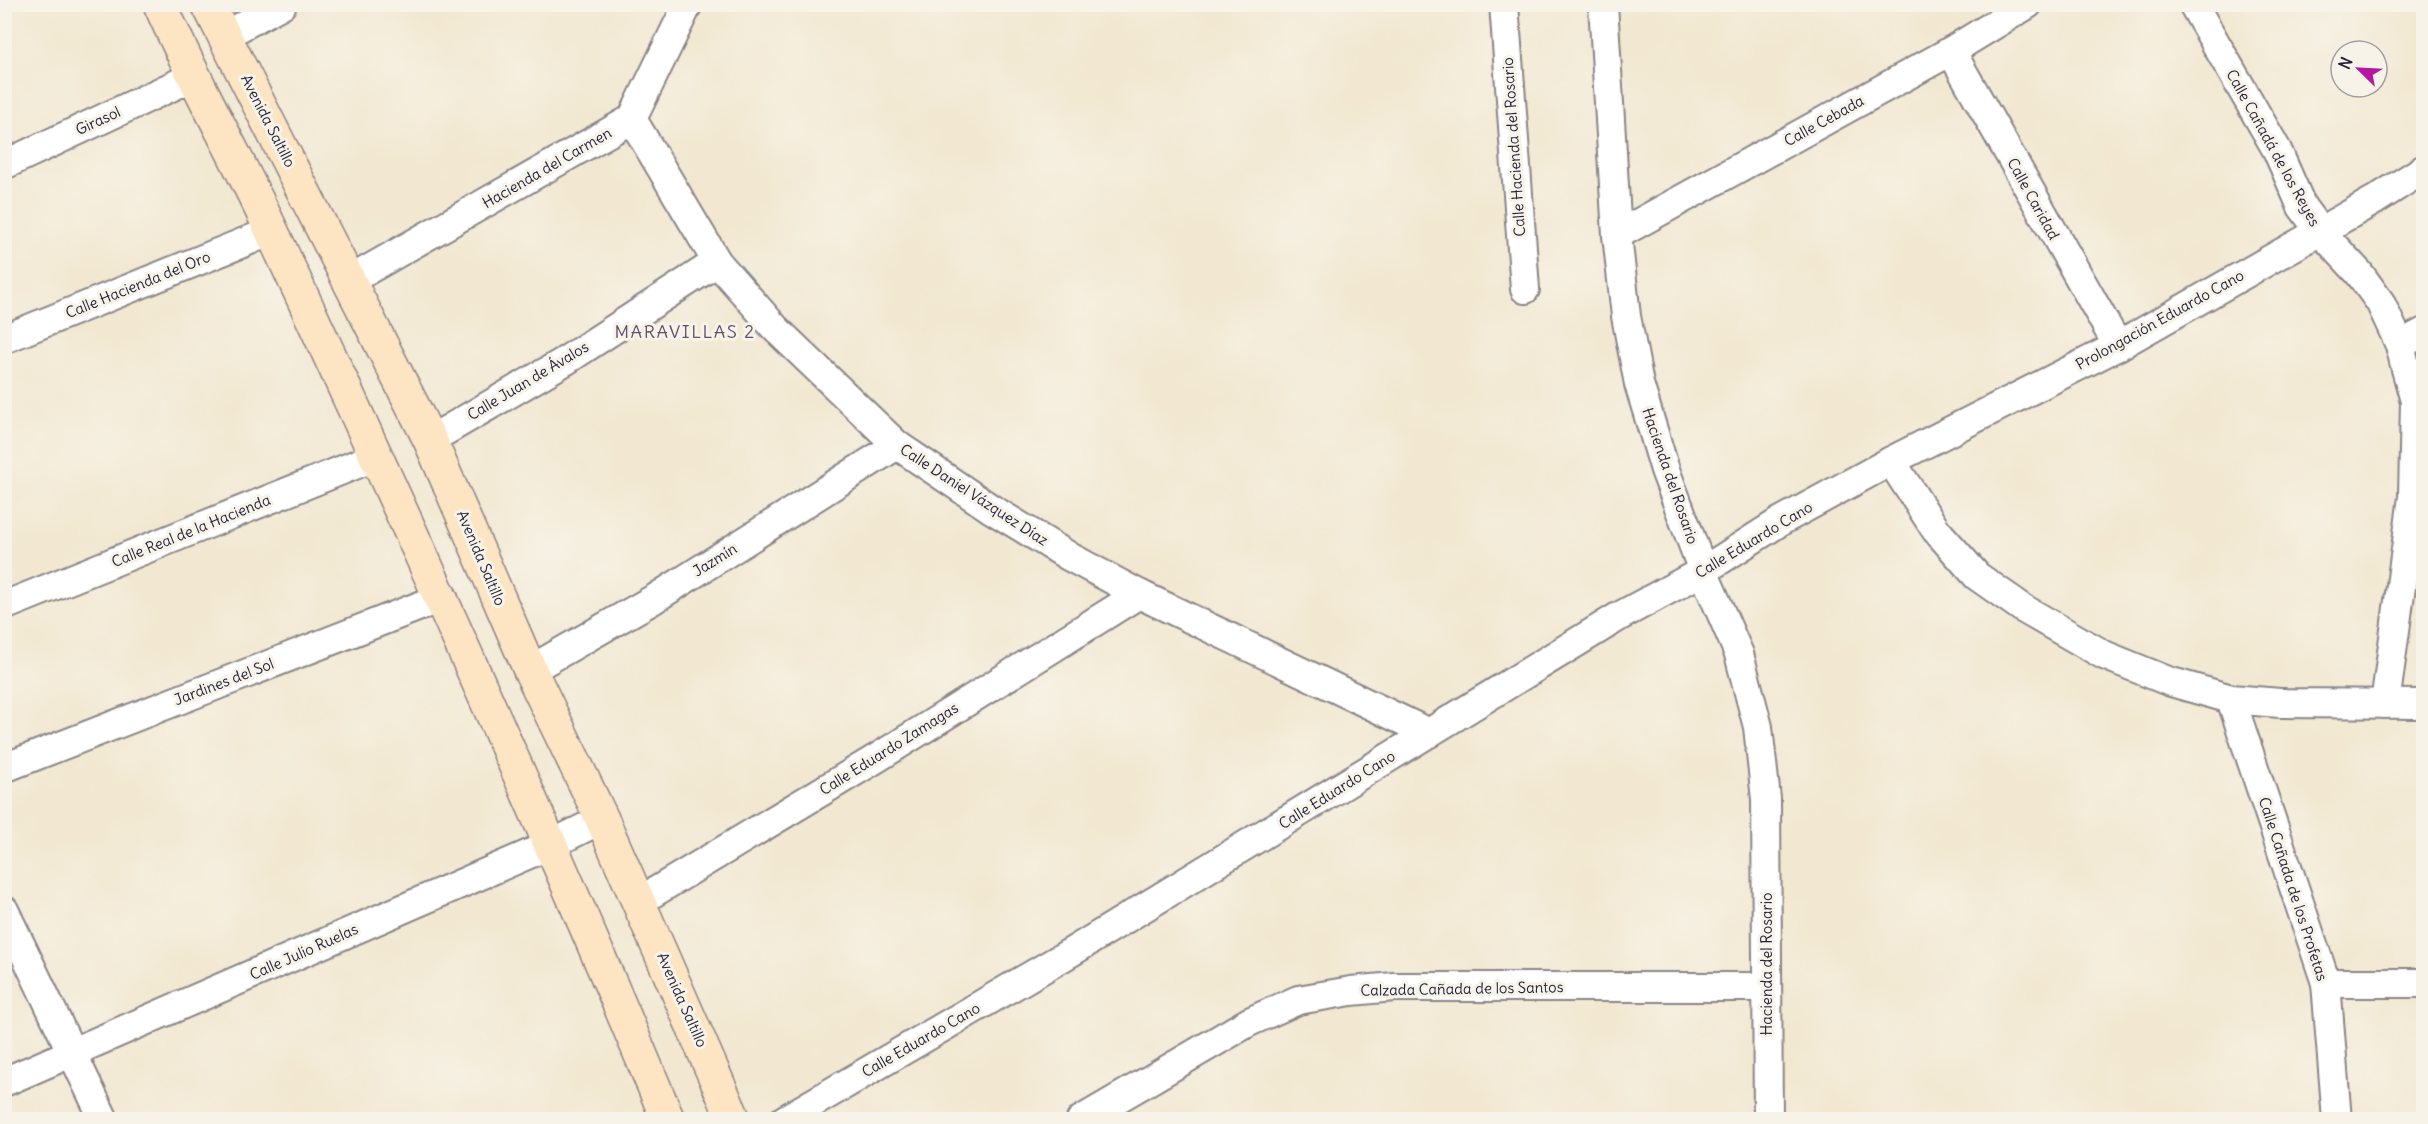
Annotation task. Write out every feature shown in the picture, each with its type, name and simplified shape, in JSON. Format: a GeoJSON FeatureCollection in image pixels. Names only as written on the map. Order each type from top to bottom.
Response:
{"type":"FeatureCollection","features":[{"type":"Feature","properties":{"kind":"street"},"geometry":{"type":"LineString","coordinates":[[160,4],[192,78],[272,231],[443,597],[552,844],[668,1119]]}},
{"type":"Feature","properties":{"kind":"street","name":"Avenida Saltillo"},"geometry":{"type":"LineString","coordinates":[[208,4],[430,440],[530,670],[602,819],[734,1119]]}},
{"type":"Feature","properties":{"kind":"street"},"geometry":{"type":"LineString","coordinates":[[224,36],[282,4]]}},
{"type":"Feature","properties":{"kind":"street"},"geometry":{"type":"LineString","coordinates":[[632,119],[688,4]]}},
{"type":"Feature","properties":{"kind":"street","name":"Calle Hacienda del Rosario"},"geometry":{"type":"LineString","coordinates":[[1504,4],[1525,289]]}},
{"type":"Feature","properties":{"kind":"street","name":"Hacienda del Rosario"},"geometry":{"type":"LineString","coordinates":[[1603,4],[1617,235],[1626,316],[1640,384],[1665,470],[1703,571],[1739,654],[1758,727],[1766,799],[1768,1119]]}},
{"type":"Feature","properties":{"kind":"street","name":"Calle Cebada"},"geometry":{"type":"LineString","coordinates":[[1617,235],[1951,51],[2028,4]]}},
{"type":"Feature","properties":{"kind":"street","name":"Calle Cañadá de los Reyes"},"geometry":{"type":"LineString","coordinates":[[2193,4],[2277,150],[2302,207],[2412,338],[2419,401],[2413,497],[2385,704]]}},
{"type":"Feature","properties":{"kind":"street","name":"Calle Caridad"},"geometry":{"type":"LineString","coordinates":[[1951,51],[2118,346]]}},
{"type":"Feature","properties":{"kind":"street","name":"Girasol"},"geometry":{"type":"LineString","coordinates":[[4,165],[192,78]]}},
{"type":"Feature","properties":{"kind":"street","name":"Calle Daniel Vázquez Díaz"},"geometry":{"type":"LineString","coordinates":[[632,119],[717,262],[775,328],[897,445],[1000,514],[1070,557],[1139,594],[1429,733]]}},
{"type":"Feature","properties":{"kind":"street","name":"Hacienda del Carmen"},"geometry":{"type":"LineString","coordinates":[[350,280],[632,119]]}},
{"type":"Feature","properties":{"kind":"street","name":"Prolongación Eduardo Cano"},"geometry":{"type":"LineString","coordinates":[[1891,461],[2118,346],[2375,200],[2424,169]]}},
{"type":"Feature","properties":{"kind":"street","name":"Calle Hacienda del Oro"},"geometry":{"type":"LineString","coordinates":[[4,339],[272,231]]}},
{"type":"Feature","properties":{"kind":"street","name":"Calle Juan de Ávalos"},"geometry":{"type":"LineString","coordinates":[[430,440],[565,361],[717,262]]}},
{"type":"Feature","properties":{"kind":"street","name":"Jazmín"},"geometry":{"type":"LineString","coordinates":[[530,670],[654,599],[897,445]]}},
{"type":"Feature","properties":{"kind":"street","name":"Calle Real de la Hacienda"},"geometry":{"type":"LineString","coordinates":[[4,606],[377,456]]}},
{"type":"Feature","properties":{"kind":"street"},"geometry":{"type":"LineString","coordinates":[[1891,461],[1936,531],[1977,576],[2104,655],[2168,681],[2231,699],[2424,704]]}},
{"type":"Feature","properties":{"kind":"street","name":"Calle Eduardo Cano"},"geometry":{"type":"LineString","coordinates":[[784,1119],[1093,939],[1618,617],[1703,571],[1780,521],[1891,461]]}},
{"type":"Feature","properties":{"kind":"street","name":"Calle Eduardo Zamagas"},"geometry":{"type":"LineString","coordinates":[[638,902],[877,758],[1139,594]]}},
{"type":"Feature","properties":{"kind":"street","name":"Jardines del Sol"},"geometry":{"type":"LineString","coordinates":[[4,768],[443,597]]}},
{"type":"Feature","properties":{"kind":"street","name":"Calle Cañada de los Profetas"},"geometry":{"type":"LineString","coordinates":[[2231,699],[2326,983],[2337,1119]]}},
{"type":"Feature","properties":{"kind":"street","name":"Calle Julio Ruelas"},"geometry":{"type":"LineString","coordinates":[[4,1082],[552,844],[602,819]]}},
{"type":"Feature","properties":{"kind":"street"},"geometry":{"type":"LineString","coordinates":[[4,910],[104,1119]]}},
{"type":"Feature","properties":{"kind":"street"},"geometry":{"type":"LineString","coordinates":[[2326,983],[2424,983]]}},
{"type":"Feature","properties":{"kind":"street","name":"Calzada Cañada de los Santos"},"geometry":{"type":"LineString","coordinates":[[1081,1119],[1249,1022],[1298,1000],[1351,991],[1394,987],[1767,987]]}},
{"type":"Feature","properties":{"kind":"district","name":"MARAVILLAS 2"},"geometry":{"type":"Point","coordinates":[685,332]}}]}
